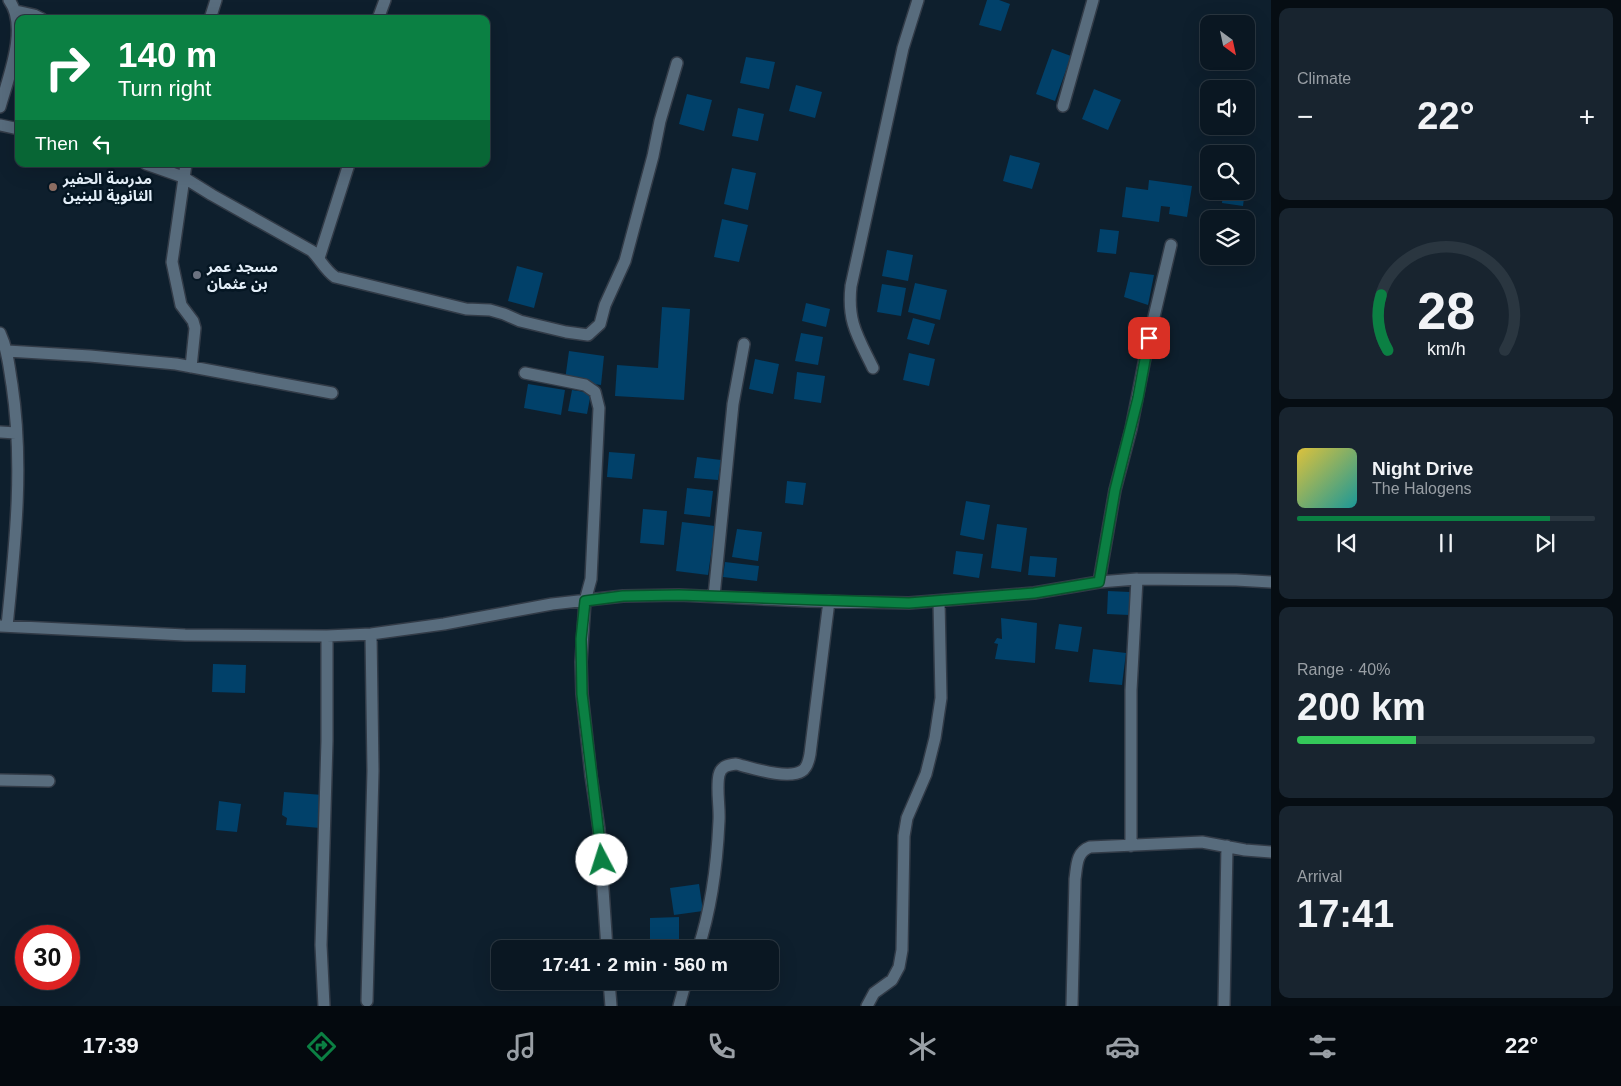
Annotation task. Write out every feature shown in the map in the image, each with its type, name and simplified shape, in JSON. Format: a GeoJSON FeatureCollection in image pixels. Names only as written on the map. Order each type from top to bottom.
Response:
{"type":"FeatureCollection","features":[{"type":"Feature","properties":{"kind":"street"},"geometry":{"type":"LineString","coordinates":[[9,0],[16,11],[16,15]]}},
{"type":"Feature","properties":{"kind":"street"},"geometry":{"type":"LineString","coordinates":[[211,15],[216,0]]}},
{"type":"Feature","properties":{"kind":"street"},"geometry":{"type":"LineString","coordinates":[[379,15],[385,0]]}},
{"type":"Feature","properties":{"kind":"street"},"geometry":{"type":"LineString","coordinates":[[873,368],[851,319],[849,304],[851,286],[903,48],[918,0]]}},
{"type":"Feature","properties":{"kind":"street"},"geometry":{"type":"LineString","coordinates":[[1063,106],[1093,0]]}},
{"type":"Feature","properties":{"kind":"street"},"geometry":{"type":"LineString","coordinates":[[16,11],[34,15]]}},
{"type":"Feature","properties":{"kind":"street"},"geometry":{"type":"LineString","coordinates":[[0,107],[15,52]]}},
{"type":"Feature","properties":{"kind":"street"},"geometry":{"type":"LineString","coordinates":[[184,168],[212,195],[306,247],[319,258],[323,266],[335,277],[466,309],[490,310],[520,321],[588,335],[600,324],[605,305],[625,261],[653,156],[660,121],[677,63]]}},
{"type":"Feature","properties":{"kind":"street"},"geometry":{"type":"LineString","coordinates":[[0,125],[15,128]]}},
{"type":"Feature","properties":{"kind":"street"},"geometry":{"type":"LineString","coordinates":[[319,258],[348,167]]}},
{"type":"Feature","properties":{"kind":"street"},"geometry":{"type":"LineString","coordinates":[[184,168],[172,262],[181,305],[193,321],[195,328],[190,367]]}},
{"type":"Feature","properties":{"kind":"street"},"geometry":{"type":"LineString","coordinates":[[1099,582],[1115,490],[1133,421],[1149,338],[1171,245]]}},
{"type":"Feature","properties":{"kind":"street"},"geometry":{"type":"LineString","coordinates":[[0,334],[7,352],[15,410],[17,503],[4,626],[185,635],[328,636],[371,634],[444,624],[552,604],[623,596],[714,596],[909,603],[1034,593],[1099,582],[1137,579],[1271,582]]}},
{"type":"Feature","properties":{"kind":"street"},"geometry":{"type":"LineString","coordinates":[[714,596],[733,404],[744,344]]}},
{"type":"Feature","properties":{"kind":"street"},"geometry":{"type":"LineString","coordinates":[[7,352],[90,356],[190,367],[332,394]]}},
{"type":"Feature","properties":{"kind":"street"},"geometry":{"type":"LineString","coordinates":[[525,373],[585,385],[595,392],[599,408],[591,579],[585,601],[581,639],[582,694],[599,829],[606,940]]}},
{"type":"Feature","properties":{"kind":"street"},"geometry":{"type":"LineString","coordinates":[[0,432],[16,433]]}},
{"type":"Feature","properties":{"kind":"street"},"geometry":{"type":"LineString","coordinates":[[1131,846],[1131,690],[1137,579]]}},
{"type":"Feature","properties":{"kind":"street"},"geometry":{"type":"LineString","coordinates":[[701,940],[710,909],[718,846],[720,817],[718,777],[722,769],[728,765],[736,764],[785,775],[794,775],[803,771],[808,764],[828,601]]}},
{"type":"Feature","properties":{"kind":"street"},"geometry":{"type":"LineString","coordinates":[[867,1006],[874,993],[892,980],[899,967],[902,950],[904,836],[907,818],[926,774],[935,738],[941,698],[939,601]]}},
{"type":"Feature","properties":{"kind":"street"},"geometry":{"type":"LineString","coordinates":[[367,1000],[373,771],[371,634]]}},
{"type":"Feature","properties":{"kind":"street"},"geometry":{"type":"LineString","coordinates":[[324,1006],[321,945],[328,636]]}},
{"type":"Feature","properties":{"kind":"street"},"geometry":{"type":"LineString","coordinates":[[0,780],[49,781]]}},
{"type":"Feature","properties":{"kind":"street"},"geometry":{"type":"LineString","coordinates":[[1072,1006],[1076,879],[1081,851],[1090,847],[1202,842],[1271,852]]}},
{"type":"Feature","properties":{"kind":"street"},"geometry":{"type":"LineString","coordinates":[[1224,1006],[1227,846]]}},
{"type":"Feature","properties":{"kind":"street"},"geometry":{"type":"LineString","coordinates":[[610,990],[611,1006]]}},
{"type":"Feature","properties":{"kind":"street"},"geometry":{"type":"LineString","coordinates":[[678,1006],[683,990]]}},
{"type":"Feature","properties":{"kind":"building"},"geometry":{"type":"Polygon","coordinates":[[[987,0],[999,0],[1010,4],[1001,31],[979,25],[987,0]]]}},
{"type":"Feature","properties":{"kind":"building"},"geometry":{"type":"Polygon","coordinates":[[[1052,49],[1071,56],[1055,101],[1036,94],[1052,49]]]}},
{"type":"Feature","properties":{"kind":"building"},"geometry":{"type":"Polygon","coordinates":[[[746,57],[775,62],[769,89],[740,83],[746,57]]]}},
{"type":"Feature","properties":{"kind":"building"},"geometry":{"type":"Polygon","coordinates":[[[796,85],[822,92],[815,118],[789,111],[796,85]]]}},
{"type":"Feature","properties":{"kind":"building"},"geometry":{"type":"Polygon","coordinates":[[[1094,89],[1121,100],[1108,130],[1082,119],[1094,89]]]}},
{"type":"Feature","properties":{"kind":"building"},"geometry":{"type":"Polygon","coordinates":[[[687,94],[712,100],[704,131],[679,124],[687,94]]]}},
{"type":"Feature","properties":{"kind":"building"},"geometry":{"type":"Polygon","coordinates":[[[738,108],[764,114],[758,141],[732,136],[738,108]]]}},
{"type":"Feature","properties":{"kind":"building"},"geometry":{"type":"Polygon","coordinates":[[[1010,155],[1040,163],[1032,189],[1003,181],[1010,155]]]}},
{"type":"Feature","properties":{"kind":"building"},"geometry":{"type":"Polygon","coordinates":[[[732,168],[756,173],[748,210],[724,204],[732,168]]]}},
{"type":"Feature","properties":{"kind":"building"},"geometry":{"type":"Polygon","coordinates":[[[1149,180],[1192,186],[1187,217],[1169,214],[1170,207],[1161,206],[1159,222],[1122,217],[1126,187],[1148,190],[1149,180]]]}},
{"type":"Feature","properties":{"kind":"building"},"geometry":{"type":"Polygon","coordinates":[[[1222,200],[1244,200],[1243,206],[1222,203],[1222,200]]]}},
{"type":"Feature","properties":{"kind":"building"},"geometry":{"type":"Polygon","coordinates":[[[722,219],[748,225],[739,262],[714,257],[722,219]]]}},
{"type":"Feature","properties":{"kind":"building"},"geometry":{"type":"Polygon","coordinates":[[[1100,229],[1119,231],[1116,254],[1097,252],[1100,229]]]}},
{"type":"Feature","properties":{"kind":"building"},"geometry":{"type":"Polygon","coordinates":[[[887,250],[913,255],[908,281],[882,276],[887,250]]]}},
{"type":"Feature","properties":{"kind":"building"},"geometry":{"type":"Polygon","coordinates":[[[517,266],[543,273],[534,308],[508,301],[517,266]]]}},
{"type":"Feature","properties":{"kind":"building"},"geometry":{"type":"Polygon","coordinates":[[[1130,272],[1154,275],[1148,305],[1124,297],[1130,272]]]}},
{"type":"Feature","properties":{"kind":"building"},"geometry":{"type":"Polygon","coordinates":[[[915,283],[947,290],[940,320],[908,312],[915,283]]]}},
{"type":"Feature","properties":{"kind":"building"},"geometry":{"type":"Polygon","coordinates":[[[882,284],[906,288],[901,316],[877,312],[882,284]]]}},
{"type":"Feature","properties":{"kind":"building"},"geometry":{"type":"Polygon","coordinates":[[[806,303],[830,309],[826,327],[802,321],[806,303]]]}},
{"type":"Feature","properties":{"kind":"building"},"geometry":{"type":"Polygon","coordinates":[[[662,307],[690,309],[684,400],[615,396],[617,365],[658,368],[662,307]]]}},
{"type":"Feature","properties":{"kind":"building"},"geometry":{"type":"Polygon","coordinates":[[[913,318],[935,324],[929,345],[907,339],[913,318]]]}},
{"type":"Feature","properties":{"kind":"building"},"geometry":{"type":"Polygon","coordinates":[[[801,333],[823,337],[818,365],[795,361],[801,333]]]}},
{"type":"Feature","properties":{"kind":"building"},"geometry":{"type":"Polygon","coordinates":[[[569,351],[604,356],[601,385],[565,380],[569,351]]]}},
{"type":"Feature","properties":{"kind":"building"},"geometry":{"type":"Polygon","coordinates":[[[909,353],[935,359],[929,386],[903,380],[909,353]]]}},
{"type":"Feature","properties":{"kind":"building"},"geometry":{"type":"Polygon","coordinates":[[[755,359],[779,364],[773,394],[749,389],[755,359]]]}},
{"type":"Feature","properties":{"kind":"building"},"geometry":{"type":"Polygon","coordinates":[[[797,372],[825,376],[821,403],[794,399],[797,372]]]}},
{"type":"Feature","properties":{"kind":"building"},"geometry":{"type":"Polygon","coordinates":[[[528,384],[565,390],[561,415],[524,408],[528,384]]]}},
{"type":"Feature","properties":{"kind":"building"},"geometry":{"type":"Polygon","coordinates":[[[572,390],[591,393],[587,414],[568,411],[572,390]]]}},
{"type":"Feature","properties":{"kind":"building"},"geometry":{"type":"Polygon","coordinates":[[[609,452],[635,454],[632,479],[607,477],[609,452]]]}},
{"type":"Feature","properties":{"kind":"building"},"geometry":{"type":"Polygon","coordinates":[[[697,457],[721,460],[718,480],[694,478],[697,457]]]}},
{"type":"Feature","properties":{"kind":"building"},"geometry":{"type":"Polygon","coordinates":[[[787,481],[806,483],[803,505],[785,503],[787,481]]]}},
{"type":"Feature","properties":{"kind":"building"},"geometry":{"type":"Polygon","coordinates":[[[687,488],[713,491],[710,517],[684,514],[687,488]]]}},
{"type":"Feature","properties":{"kind":"building"},"geometry":{"type":"Polygon","coordinates":[[[966,501],[990,505],[984,540],[960,535],[966,501]]]}},
{"type":"Feature","properties":{"kind":"building"},"geometry":{"type":"Polygon","coordinates":[[[643,509],[667,511],[664,545],[640,543],[643,509]]]}},
{"type":"Feature","properties":{"kind":"building"},"geometry":{"type":"Polygon","coordinates":[[[682,522],[715,526],[708,575],[676,571],[682,522]]]}},
{"type":"Feature","properties":{"kind":"building"},"geometry":{"type":"Polygon","coordinates":[[[997,524],[1027,528],[1021,572],[991,568],[997,524]]]}},
{"type":"Feature","properties":{"kind":"building"},"geometry":{"type":"Polygon","coordinates":[[[737,529],[762,532],[758,561],[732,557],[737,529]]]}},
{"type":"Feature","properties":{"kind":"building"},"geometry":{"type":"Polygon","coordinates":[[[956,551],[983,554],[979,578],[953,574],[956,551]]]}},
{"type":"Feature","properties":{"kind":"building"},"geometry":{"type":"Polygon","coordinates":[[[1030,556],[1057,558],[1055,577],[1028,575],[1030,556]]]}},
{"type":"Feature","properties":{"kind":"building"},"geometry":{"type":"Polygon","coordinates":[[[725,562],[759,566],[757,581],[723,577],[725,562]]]}},
{"type":"Feature","properties":{"kind":"building"},"geometry":{"type":"Polygon","coordinates":[[[1108,591],[1130,592],[1129,615],[1107,614],[1108,591]]]}},
{"type":"Feature","properties":{"kind":"building"},"geometry":{"type":"Polygon","coordinates":[[[1001,618],[1037,623],[1035,663],[995,659],[998,644],[994,643],[997,638],[1002,639],[1001,618]]]}},
{"type":"Feature","properties":{"kind":"building"},"geometry":{"type":"Polygon","coordinates":[[[1059,624],[1082,627],[1078,652],[1055,649],[1059,624]]]}},
{"type":"Feature","properties":{"kind":"building"},"geometry":{"type":"Polygon","coordinates":[[[1093,649],[1126,653],[1122,685],[1089,682],[1093,649]]]}},
{"type":"Feature","properties":{"kind":"building"},"geometry":{"type":"Polygon","coordinates":[[[213,664],[246,665],[245,693],[212,692],[213,664]]]}},
{"type":"Feature","properties":{"kind":"building"},"geometry":{"type":"Polygon","coordinates":[[[284,792],[323,795],[320,828],[286,825],[287,818],[282,815],[284,792]]]}},
{"type":"Feature","properties":{"kind":"building"},"geometry":{"type":"Polygon","coordinates":[[[219,801],[241,804],[237,832],[216,830],[219,801]]]}},
{"type":"Feature","properties":{"kind":"building"},"geometry":{"type":"Polygon","coordinates":[[[699,884],[703,911],[674,915],[670,888],[699,884]]]}},
{"type":"Feature","properties":{"kind":"building"},"geometry":{"type":"Polygon","coordinates":[[[679,917],[679,940],[650,940],[650,918],[679,917]]]}},
{"type":"Feature","properties":{"kind":"place","name":"مدرسة الحفير الثانوية للبنين"},"geometry":{"type":"Point","coordinates":[53,187]}},
{"type":"Feature","properties":{"kind":"place","name":"مسجد عمر بن عثمان"},"geometry":{"type":"Point","coordinates":[197,275]}},
{"type":"Feature","properties":{"kind":"route"},"geometry":{"type":"LineString","coordinates":[[602,860],[582,694],[581,639],[585,601],[623,596],[679,595],[807,601],[909,603],[1034,593],[1099,582],[1115,490],[1138,398],[1149,338]]}}]}
